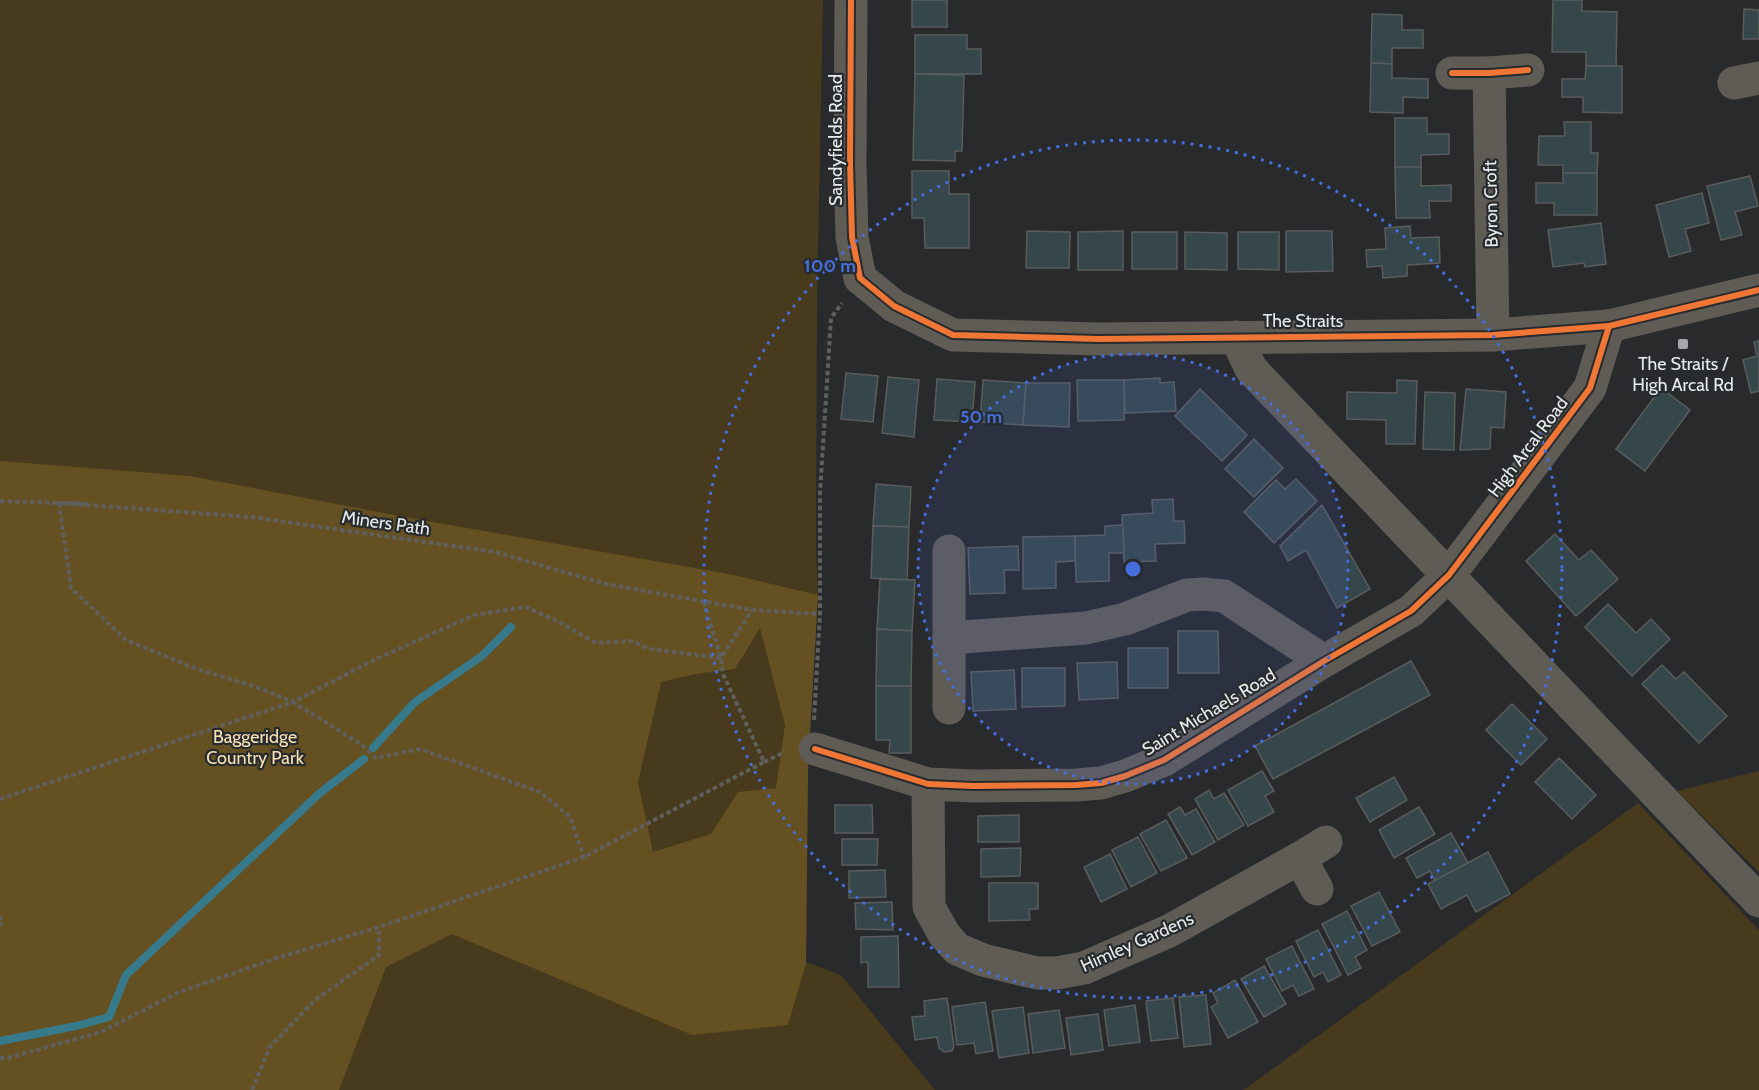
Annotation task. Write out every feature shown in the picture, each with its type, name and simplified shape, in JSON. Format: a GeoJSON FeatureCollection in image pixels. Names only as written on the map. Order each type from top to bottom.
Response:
{"type":"FeatureCollection","features":[{"type":"Feature","properties":{"kind":"street","name":"Sandyfields Road"},"geometry":{"type":"LineString","coordinates":[[851,0],[852,237],[860,278]]}},
{"type":"Feature","properties":{"kind":"street"},"geometry":{"type":"LineString","coordinates":[[1452,73],[1528,70]]}},
{"type":"Feature","properties":{"kind":"street","name":"Byron Croft"},"geometry":{"type":"LineString","coordinates":[[1489,73],[1493,335]]}},
{"type":"Feature","properties":{"kind":"street","name":"The Straits"},"geometry":{"type":"LineString","coordinates":[[860,278],[894,306],[953,335],[1099,339],[1493,335],[1609,326],[1759,290]]}},
{"type":"Feature","properties":{"kind":"street","name":"High Arcal Road"},"geometry":{"type":"LineString","coordinates":[[1449,575],[1590,388],[1609,326]]}},
{"type":"Feature","properties":{"kind":"street"},"geometry":{"type":"LineString","coordinates":[[1236,337],[1251,369],[1759,901]]}},
{"type":"Feature","properties":{"kind":"street"},"geometry":{"type":"LineString","coordinates":[[949,551],[950,708]]}},
{"type":"Feature","properties":{"kind":"street","name":"Saint Michaels Road"},"geometry":{"type":"LineString","coordinates":[[814,749],[928,784],[974,786],[1101,783],[1164,760],[1324,661],[1411,611],[1449,575]]}},
{"type":"Feature","properties":{"kind":"street"},"geometry":{"type":"LineString","coordinates":[[950,638],[1086,628],[1125,619],[1187,594],[1203,594],[1224,596],[1324,661]]}},
{"type":"Feature","properties":{"kind":"street","name":"Himley Gardens"},"geometry":{"type":"LineString","coordinates":[[928,784],[929,907],[944,934],[957,949],[983,960],[1037,973],[1056,974],[1084,968],[1169,931],[1313,850],[1317,890]]}},
{"type":"Feature","properties":{"kind":"path"},"geometry":{"type":"LineString","coordinates":[[814,749],[820,614],[819,493],[831,318],[860,278]]}},
{"type":"Feature","properties":{"kind":"path"},"geometry":{"type":"LineString","coordinates":[[0,501],[87,504],[58,503],[71,588],[126,640],[195,668],[259,688],[293,702],[362,745],[376,758],[420,749],[540,792],[570,817],[584,857]]}},
{"type":"Feature","properties":{"kind":"path"},"geometry":{"type":"LineString","coordinates":[[0,1058],[8,1058],[101,1032],[179,992],[584,857],[764,762],[723,674],[721,658],[704,602]]}},
{"type":"Feature","properties":{"kind":"path"},"geometry":{"type":"LineString","coordinates":[[0,799],[293,702],[376,659],[474,615],[526,606],[561,622],[596,643],[632,642],[649,649],[721,658]]}},
{"type":"Feature","properties":{"kind":"path"},"geometry":{"type":"LineString","coordinates":[[721,658],[752,610]]}},
{"type":"Feature","properties":{"kind":"path"},"geometry":{"type":"LineString","coordinates":[[0,916],[0,925]]}},
{"type":"Feature","properties":{"kind":"path"},"geometry":{"type":"LineString","coordinates":[[252,1090],[270,1047],[315,1000],[379,955],[379,927]]}},
{"type":"Feature","properties":{"kind":"green space"},"geometry":{"type":"Polygon","coordinates":[[[0,0],[823,0],[817,304],[816,548],[818,595],[808,769],[806,962],[841,975],[935,1090],[0,1090],[0,0]]]}},
{"type":"Feature","properties":{"kind":"green space","name":"Baggeridge Country Park"},"geometry":{"type":"Polygon","coordinates":[[[0,461],[190,476],[410,518],[734,575],[818,595],[808,769],[806,963],[788,1025],[692,1035],[452,934],[386,967],[339,1090],[0,1090],[0,461]],[[760,628],[735,669],[695,674],[661,682],[638,782],[653,852],[711,834],[738,792],[776,788],[785,725],[760,628]]]}},
{"type":"Feature","properties":{"kind":"green space"},"geometry":{"type":"Polygon","coordinates":[[[1759,771],[1759,872],[1677,791],[1759,771]]]}},
{"type":"Feature","properties":{"kind":"green space"},"geometry":{"type":"Polygon","coordinates":[[[1638,803],[1759,930],[1759,1090],[1242,1090],[1245,1089],[1638,803]]]}},
{"type":"Feature","properties":{"kind":"building"},"geometry":{"type":"Polygon","coordinates":[[[912,0],[947,0],[947,27],[912,27],[912,0]]]}},
{"type":"Feature","properties":{"kind":"building"},"geometry":{"type":"Polygon","coordinates":[[[1553,0],[1582,0],[1582,11],[1617,12],[1616,66],[1586,66],[1586,52],[1552,52],[1553,0]]]}},
{"type":"Feature","properties":{"kind":"building"},"geometry":{"type":"Polygon","coordinates":[[[1744,9],[1759,10],[1759,39],[1743,39],[1744,9]]]}},
{"type":"Feature","properties":{"kind":"building"},"geometry":{"type":"Polygon","coordinates":[[[1372,14],[1402,15],[1402,30],[1423,30],[1423,48],[1392,48],[1392,64],[1371,63],[1372,14]]]}},
{"type":"Feature","properties":{"kind":"building"},"geometry":{"type":"Polygon","coordinates":[[[915,35],[967,35],[967,49],[981,49],[981,74],[915,74],[915,35]]]}},
{"type":"Feature","properties":{"kind":"building"},"geometry":{"type":"Polygon","coordinates":[[[1371,63],[1392,64],[1392,78],[1428,79],[1428,98],[1403,97],[1403,113],[1370,112],[1371,63]]]}},
{"type":"Feature","properties":{"kind":"building"},"geometry":{"type":"Polygon","coordinates":[[[1586,66],[1622,66],[1622,113],[1583,112],[1583,97],[1562,97],[1562,79],[1585,79],[1586,66]]]}},
{"type":"Feature","properties":{"kind":"building"},"geometry":{"type":"Polygon","coordinates":[[[915,74],[964,75],[962,151],[955,151],[955,161],[913,160],[915,74]]]}},
{"type":"Feature","properties":{"kind":"building"},"geometry":{"type":"Polygon","coordinates":[[[1395,118],[1427,118],[1427,134],[1449,134],[1449,154],[1421,155],[1421,167],[1395,167],[1395,118]]]}},
{"type":"Feature","properties":{"kind":"building"},"geometry":{"type":"Polygon","coordinates":[[[1564,122],[1591,122],[1591,153],[1598,153],[1597,173],[1563,173],[1563,165],[1538,165],[1539,136],[1565,136],[1564,122]]]}},
{"type":"Feature","properties":{"kind":"building"},"geometry":{"type":"Polygon","coordinates":[[[1395,167],[1421,167],[1421,186],[1451,185],[1451,201],[1429,201],[1430,218],[1396,218],[1395,167]]]}},
{"type":"Feature","properties":{"kind":"building"},"geometry":{"type":"Polygon","coordinates":[[[912,171],[949,171],[949,194],[969,194],[969,248],[925,248],[924,218],[912,218],[912,171]]]}},
{"type":"Feature","properties":{"kind":"building"},"geometry":{"type":"Polygon","coordinates":[[[1563,173],[1597,173],[1597,215],[1554,215],[1554,203],[1536,203],[1536,183],[1563,183],[1563,173]]]}},
{"type":"Feature","properties":{"kind":"building"},"geometry":{"type":"Polygon","coordinates":[[[1750,176],[1758,206],[1735,212],[1742,235],[1721,240],[1707,186],[1750,176]]]}},
{"type":"Feature","properties":{"kind":"building"},"geometry":{"type":"Polygon","coordinates":[[[1702,193],[1709,223],[1685,229],[1691,251],[1669,257],[1656,205],[1702,193]]]}},
{"type":"Feature","properties":{"kind":"building"},"geometry":{"type":"Polygon","coordinates":[[[1601,223],[1606,264],[1585,267],[1584,263],[1553,267],[1548,230],[1601,223]]]}},
{"type":"Feature","properties":{"kind":"building"},"geometry":{"type":"Polygon","coordinates":[[[1410,226],[1411,238],[1439,237],[1440,263],[1407,265],[1407,276],[1383,278],[1382,266],[1367,267],[1366,250],[1386,249],[1385,228],[1410,226]]]}},
{"type":"Feature","properties":{"kind":"building"},"geometry":{"type":"Polygon","coordinates":[[[1027,231],[1070,232],[1069,268],[1026,268],[1027,231]]]}},
{"type":"Feature","properties":{"kind":"building"},"geometry":{"type":"Polygon","coordinates":[[[1123,231],[1123,270],[1078,270],[1078,232],[1123,231]]]}},
{"type":"Feature","properties":{"kind":"building"},"geometry":{"type":"Polygon","coordinates":[[[1286,231],[1332,231],[1333,271],[1286,272],[1286,231]]]}},
{"type":"Feature","properties":{"kind":"building"},"geometry":{"type":"Polygon","coordinates":[[[1132,232],[1177,232],[1177,269],[1132,269],[1132,232]]]}},
{"type":"Feature","properties":{"kind":"building"},"geometry":{"type":"Polygon","coordinates":[[[1185,232],[1227,233],[1227,270],[1185,269],[1185,232]]]}},
{"type":"Feature","properties":{"kind":"building"},"geometry":{"type":"Polygon","coordinates":[[[1238,232],[1279,232],[1279,270],[1238,269],[1238,232]]]}},
{"type":"Feature","properties":{"kind":"building"},"geometry":{"type":"Polygon","coordinates":[[[1759,341],[1759,391],[1751,393],[1743,360],[1757,356],[1754,342],[1759,341]]]}},
{"type":"Feature","properties":{"kind":"building"},"geometry":{"type":"Polygon","coordinates":[[[846,373],[878,376],[873,422],[841,419],[846,373]]]}},
{"type":"Feature","properties":{"kind":"building"},"geometry":{"type":"Polygon","coordinates":[[[888,377],[919,380],[914,437],[882,433],[888,377]]]}},
{"type":"Feature","properties":{"kind":"building"},"geometry":{"type":"Polygon","coordinates":[[[1160,378],[1160,383],[1174,382],[1176,411],[1125,413],[1124,380],[1160,378]]]}},
{"type":"Feature","properties":{"kind":"building"},"geometry":{"type":"Polygon","coordinates":[[[937,379],[975,382],[972,422],[934,420],[937,379]]]}},
{"type":"Feature","properties":{"kind":"building"},"geometry":{"type":"Polygon","coordinates":[[[983,380],[1026,383],[1023,425],[980,422],[983,380]]]}},
{"type":"Feature","properties":{"kind":"building"},"geometry":{"type":"Polygon","coordinates":[[[1077,380],[1124,380],[1124,420],[1078,421],[1077,380]]]}},
{"type":"Feature","properties":{"kind":"building"},"geometry":{"type":"Polygon","coordinates":[[[1397,380],[1417,381],[1415,444],[1386,444],[1386,420],[1347,419],[1347,392],[1397,393],[1397,380]]]}},
{"type":"Feature","properties":{"kind":"building"},"geometry":{"type":"Polygon","coordinates":[[[1026,383],[1070,383],[1069,427],[1023,425],[1026,383]]]}},
{"type":"Feature","properties":{"kind":"building"},"geometry":{"type":"Polygon","coordinates":[[[1661,388],[1690,410],[1645,471],[1616,449],[1661,388]]]}},
{"type":"Feature","properties":{"kind":"building"},"geometry":{"type":"Polygon","coordinates":[[[1200,389],[1247,435],[1222,461],[1175,416],[1200,389]]]}},
{"type":"Feature","properties":{"kind":"building"},"geometry":{"type":"Polygon","coordinates":[[[1466,389],[1506,392],[1504,428],[1491,427],[1490,449],[1460,450],[1466,389]]]}},
{"type":"Feature","properties":{"kind":"building"},"geometry":{"type":"Polygon","coordinates":[[[1425,392],[1455,393],[1454,450],[1423,449],[1425,392]]]}},
{"type":"Feature","properties":{"kind":"building"},"geometry":{"type":"Polygon","coordinates":[[[1254,439],[1283,468],[1254,497],[1225,469],[1254,439]]]}},
{"type":"Feature","properties":{"kind":"building"},"geometry":{"type":"Polygon","coordinates":[[[1296,479],[1317,501],[1274,543],[1244,512],[1276,480],[1285,489],[1296,479]]]}},
{"type":"Feature","properties":{"kind":"building"},"geometry":{"type":"Polygon","coordinates":[[[876,484],[911,487],[909,527],[873,526],[876,484]]]}},
{"type":"Feature","properties":{"kind":"building"},"geometry":{"type":"Polygon","coordinates":[[[1173,499],[1174,521],[1184,521],[1185,543],[1155,544],[1156,561],[1124,562],[1122,515],[1153,513],[1152,500],[1173,499]]]}},
{"type":"Feature","properties":{"kind":"building"},"geometry":{"type":"Polygon","coordinates":[[[1322,505],[1370,589],[1337,608],[1306,550],[1288,561],[1280,546],[1322,505]]]}},
{"type":"Feature","properties":{"kind":"building"},"geometry":{"type":"Polygon","coordinates":[[[1123,525],[1124,553],[1109,553],[1109,581],[1076,582],[1075,536],[1105,535],[1105,526],[1123,525]]]}},
{"type":"Feature","properties":{"kind":"building"},"geometry":{"type":"Polygon","coordinates":[[[873,526],[909,527],[907,580],[871,578],[873,526]]]}},
{"type":"Feature","properties":{"kind":"building"},"geometry":{"type":"Polygon","coordinates":[[[1555,534],[1579,560],[1591,550],[1618,579],[1576,616],[1526,561],[1555,534]]]}},
{"type":"Feature","properties":{"kind":"building"},"geometry":{"type":"Polygon","coordinates":[[[1075,536],[1075,561],[1056,562],[1056,588],[1023,589],[1023,537],[1075,536]]]}},
{"type":"Feature","properties":{"kind":"building"},"geometry":{"type":"Polygon","coordinates":[[[1018,546],[1019,570],[1004,570],[1005,593],[970,594],[968,548],[1018,546]]]}},
{"type":"Feature","properties":{"kind":"building"},"geometry":{"type":"Polygon","coordinates":[[[880,579],[915,580],[912,631],[877,629],[880,579]]]}},
{"type":"Feature","properties":{"kind":"building"},"geometry":{"type":"Polygon","coordinates":[[[1608,604],[1636,633],[1651,619],[1670,639],[1632,676],[1585,627],[1608,604]]]}},
{"type":"Feature","properties":{"kind":"building"},"geometry":{"type":"Polygon","coordinates":[[[877,629],[912,631],[911,686],[876,686],[877,629]]]}},
{"type":"Feature","properties":{"kind":"building"},"geometry":{"type":"Polygon","coordinates":[[[1178,631],[1218,631],[1219,673],[1178,673],[1178,631]]]}},
{"type":"Feature","properties":{"kind":"building"},"geometry":{"type":"Polygon","coordinates":[[[1128,648],[1168,648],[1168,688],[1128,688],[1128,648]]]}},
{"type":"Feature","properties":{"kind":"building"},"geometry":{"type":"Polygon","coordinates":[[[1411,661],[1430,695],[1273,779],[1255,746],[1411,661]]]}},
{"type":"Feature","properties":{"kind":"building"},"geometry":{"type":"Polygon","coordinates":[[[1117,662],[1118,698],[1079,700],[1077,663],[1117,662]]]}},
{"type":"Feature","properties":{"kind":"building"},"geometry":{"type":"Polygon","coordinates":[[[1662,665],[1676,679],[1684,672],[1727,716],[1699,743],[1642,684],[1662,665]]]}},
{"type":"Feature","properties":{"kind":"building"},"geometry":{"type":"Polygon","coordinates":[[[1022,668],[1065,668],[1065,706],[1022,707],[1022,668]]]}},
{"type":"Feature","properties":{"kind":"building"},"geometry":{"type":"Polygon","coordinates":[[[1014,670],[1016,709],[973,711],[971,672],[1014,670]]]}},
{"type":"Feature","properties":{"kind":"building"},"geometry":{"type":"Polygon","coordinates":[[[876,686],[911,686],[911,753],[889,753],[890,740],[876,740],[876,686]]]}},
{"type":"Feature","properties":{"kind":"building"},"geometry":{"type":"Polygon","coordinates":[[[1512,704],[1547,739],[1521,765],[1486,730],[1512,704]]]}},
{"type":"Feature","properties":{"kind":"building"},"geometry":{"type":"Polygon","coordinates":[[[1559,758],[1596,795],[1572,819],[1535,782],[1559,758]]]}},
{"type":"Feature","properties":{"kind":"building"},"geometry":{"type":"Polygon","coordinates":[[[1262,771],[1274,791],[1265,796],[1274,812],[1248,826],[1228,790],[1262,771]]]}},
{"type":"Feature","properties":{"kind":"building"},"geometry":{"type":"Polygon","coordinates":[[[1394,777],[1407,800],[1370,822],[1356,798],[1394,777]]]}},
{"type":"Feature","properties":{"kind":"building"},"geometry":{"type":"Polygon","coordinates":[[[1209,790],[1214,799],[1224,793],[1244,825],[1218,840],[1195,799],[1209,790]]]}},
{"type":"Feature","properties":{"kind":"building"},"geometry":{"type":"Polygon","coordinates":[[[835,805],[872,805],[873,833],[835,833],[835,805]]]}},
{"type":"Feature","properties":{"kind":"building"},"geometry":{"type":"Polygon","coordinates":[[[1180,807],[1185,815],[1196,809],[1215,842],[1192,855],[1168,814],[1180,807]]]}},
{"type":"Feature","properties":{"kind":"building"},"geometry":{"type":"Polygon","coordinates":[[[1419,807],[1435,834],[1394,858],[1379,830],[1419,807]]]}},
{"type":"Feature","properties":{"kind":"building"},"geometry":{"type":"Polygon","coordinates":[[[1019,815],[1019,842],[978,842],[978,816],[1019,815]]]}},
{"type":"Feature","properties":{"kind":"building"},"geometry":{"type":"Polygon","coordinates":[[[1166,820],[1187,858],[1161,871],[1140,834],[1166,820]]]}},
{"type":"Feature","properties":{"kind":"building"},"geometry":{"type":"Polygon","coordinates":[[[1451,833],[1468,863],[1435,881],[1430,871],[1417,878],[1406,858],[1451,833]]]}},
{"type":"Feature","properties":{"kind":"building"},"geometry":{"type":"Polygon","coordinates":[[[1138,837],[1157,873],[1131,887],[1112,850],[1138,837]]]}},
{"type":"Feature","properties":{"kind":"building"},"geometry":{"type":"Polygon","coordinates":[[[842,839],[878,839],[877,865],[842,865],[842,839]]]}},
{"type":"Feature","properties":{"kind":"building"},"geometry":{"type":"Polygon","coordinates":[[[1021,848],[1020,876],[981,877],[981,849],[1021,848]]]}},
{"type":"Feature","properties":{"kind":"building"},"geometry":{"type":"Polygon","coordinates":[[[1488,852],[1510,894],[1476,912],[1467,895],[1441,909],[1428,884],[1488,852]]]}},
{"type":"Feature","properties":{"kind":"building"},"geometry":{"type":"Polygon","coordinates":[[[1110,854],[1127,889],[1101,902],[1084,867],[1110,854]]]}},
{"type":"Feature","properties":{"kind":"building"},"geometry":{"type":"Polygon","coordinates":[[[885,870],[886,897],[849,898],[849,871],[885,870]]]}},
{"type":"Feature","properties":{"kind":"building"},"geometry":{"type":"Polygon","coordinates":[[[989,883],[1038,883],[1038,909],[1029,909],[1030,920],[989,921],[989,883]]]}},
{"type":"Feature","properties":{"kind":"building"},"geometry":{"type":"Polygon","coordinates":[[[1379,892],[1400,932],[1372,946],[1351,906],[1379,892]]]}},
{"type":"Feature","properties":{"kind":"building"},"geometry":{"type":"Polygon","coordinates":[[[892,902],[893,930],[856,929],[855,903],[892,902]]]}},
{"type":"Feature","properties":{"kind":"building"},"geometry":{"type":"Polygon","coordinates":[[[1347,911],[1367,950],[1355,957],[1361,968],[1348,975],[1322,924],[1347,911]]]}},
{"type":"Feature","properties":{"kind":"building"},"geometry":{"type":"Polygon","coordinates":[[[1318,930],[1341,975],[1328,982],[1323,972],[1314,977],[1296,941],[1318,930]]]}},
{"type":"Feature","properties":{"kind":"building"},"geometry":{"type":"Polygon","coordinates":[[[898,936],[899,987],[868,987],[868,962],[861,963],[861,937],[898,936]]]}},
{"type":"Feature","properties":{"kind":"building"},"geometry":{"type":"Polygon","coordinates":[[[1292,946],[1314,989],[1299,996],[1293,985],[1282,991],[1266,959],[1292,946]]]}},
{"type":"Feature","properties":{"kind":"building"},"geometry":{"type":"Polygon","coordinates":[[[1264,966],[1286,1004],[1264,1017],[1241,979],[1264,966]]]}},
{"type":"Feature","properties":{"kind":"building"},"geometry":{"type":"Polygon","coordinates":[[[1235,980],[1258,1022],[1228,1038],[1211,1007],[1218,1003],[1213,993],[1235,980]]]}},
{"type":"Feature","properties":{"kind":"building"},"geometry":{"type":"Polygon","coordinates":[[[1206,995],[1211,1044],[1184,1047],[1179,997],[1206,995]]]}},
{"type":"Feature","properties":{"kind":"building"},"geometry":{"type":"Polygon","coordinates":[[[947,998],[954,1046],[952,1051],[944,1052],[939,1048],[937,1037],[915,1040],[912,1017],[925,1016],[924,1001],[947,998]]]}},
{"type":"Feature","properties":{"kind":"building"},"geometry":{"type":"Polygon","coordinates":[[[1173,998],[1178,1038],[1151,1041],[1146,1001],[1173,998]]]}},
{"type":"Feature","properties":{"kind":"building"},"geometry":{"type":"Polygon","coordinates":[[[985,1002],[993,1051],[976,1054],[974,1043],[957,1045],[952,1007],[985,1002]]]}},
{"type":"Feature","properties":{"kind":"building"},"geometry":{"type":"Polygon","coordinates":[[[1135,1005],[1140,1042],[1109,1046],[1104,1010],[1135,1005]]]}},
{"type":"Feature","properties":{"kind":"building"},"geometry":{"type":"Polygon","coordinates":[[[1023,1007],[1029,1053],[999,1058],[992,1011],[1023,1007]]]}},
{"type":"Feature","properties":{"kind":"building"},"geometry":{"type":"Polygon","coordinates":[[[1059,1010],[1065,1048],[1033,1053],[1028,1014],[1059,1010]]]}},
{"type":"Feature","properties":{"kind":"building"},"geometry":{"type":"Polygon","coordinates":[[[1098,1014],[1103,1050],[1071,1055],[1066,1018],[1098,1014]]]}},
{"type":"Feature","properties":{"kind":"waterway"},"geometry":{"type":"LineString","coordinates":[[373,748],[415,702],[482,656],[511,627]]}},
{"type":"Feature","properties":{"kind":"waterway"},"geometry":{"type":"LineString","coordinates":[[0,1041],[109,1017],[126,975],[320,793],[364,759]]}},
{"type":"Feature","properties":{"kind":"cycle path"},"geometry":{"type":"LineString","coordinates":[[851,0],[852,237],[860,278],[894,306],[953,335],[1099,339],[1493,335],[1609,326],[1759,290]]}},
{"type":"Feature","properties":{"kind":"cycle path"},"geometry":{"type":"LineString","coordinates":[[1452,73],[1528,70]]}},
{"type":"Feature","properties":{"kind":"cycle path"},"geometry":{"type":"LineString","coordinates":[[815,749],[928,784],[974,786],[1101,783],[1164,760],[1324,661],[1411,611],[1449,575],[1590,388],[1609,326]]}},
{"type":"Feature","properties":{"kind":"place","name":"The Straits / High Arcal Rd"},"geometry":{"type":"Point","coordinates":[1683,344]}}]}
